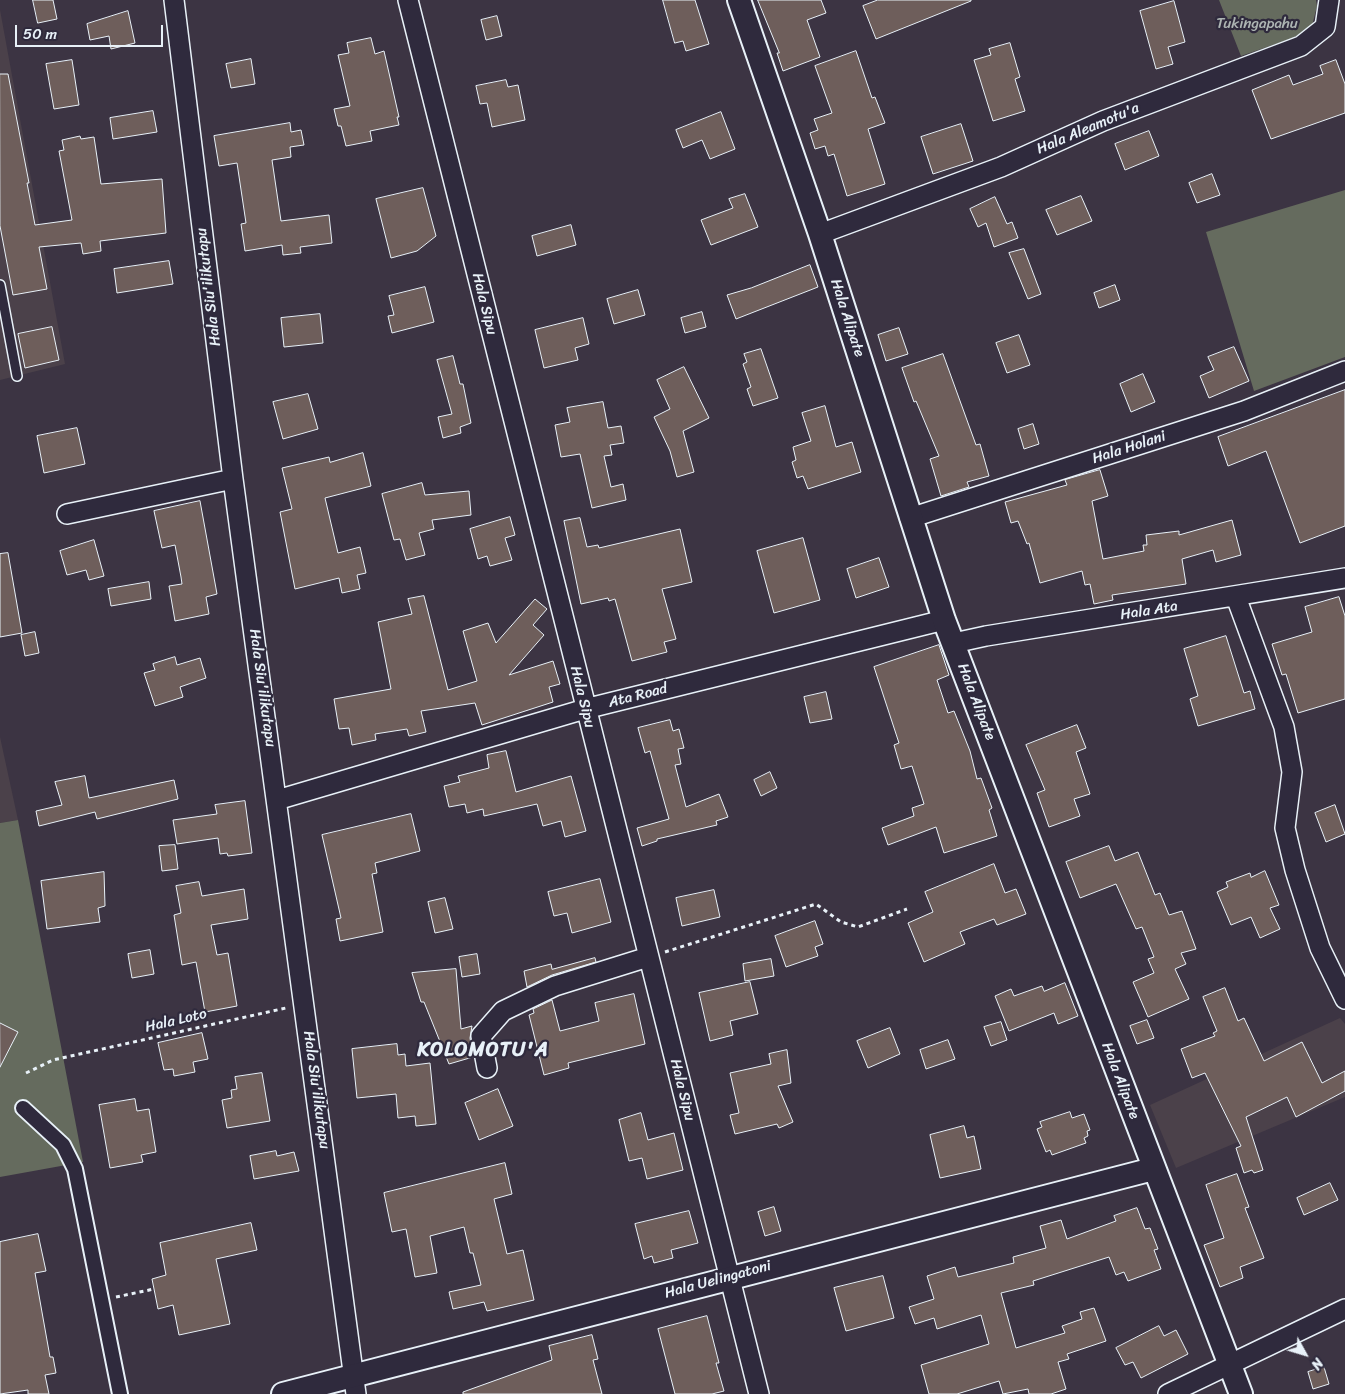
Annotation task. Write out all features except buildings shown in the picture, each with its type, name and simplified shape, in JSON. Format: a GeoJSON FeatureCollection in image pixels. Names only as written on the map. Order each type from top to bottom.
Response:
{"type":"FeatureCollection","features":[{"type":"Feature","properties":{"kind":"street","name":"Hala Siu'ilikutapu"},"geometry":{"type":"LineString","coordinates":[[174,0],[233,479],[355,1385]]}},
{"type":"Feature","properties":{"kind":"street","name":"Hala Sipu"},"geometry":{"type":"LineString","coordinates":[[408,0],[759,1394]]}},
{"type":"Feature","properties":{"kind":"street","name":"Hala Alipate"},"geometry":{"type":"LineString","coordinates":[[739,0],[820,234],[944,620],[1153,1169],[1241,1394]]}},
{"type":"Feature","properties":{"kind":"street","name":"Hala Aleamotu'a"},"geometry":{"type":"LineString","coordinates":[[820,234],[1001,167],[1103,120],[1301,46],[1325,28],[1329,0]]}},
{"type":"Feature","properties":{"kind":"street","name":"Hala Holani"},"geometry":{"type":"LineString","coordinates":[[910,518],[1244,411],[1345,371]]}},
{"type":"Feature","properties":{"kind":"street"},"geometry":{"type":"LineString","coordinates":[[67,514],[233,479]]}},
{"type":"Feature","properties":{"kind":"street","name":"Hala Ata"},"geometry":{"type":"LineString","coordinates":[[954,644],[996,635],[1345,578]]}},
{"type":"Feature","properties":{"kind":"street"},"geometry":{"type":"LineString","coordinates":[[1236,597],[1284,727],[1292,772],[1285,828],[1294,870],[1320,948],[1345,999]]}},
{"type":"Feature","properties":{"kind":"street","name":"Ata Road"},"geometry":{"type":"LineString","coordinates":[[277,800],[585,709],[944,620]]}},
{"type":"Feature","properties":{"kind":"street"},"geometry":{"type":"LineString","coordinates":[[487,1068],[482,1036],[504,1011],[555,986],[648,957]]}},
{"type":"Feature","properties":{"kind":"street"},"geometry":{"type":"LineString","coordinates":[[23,1108],[63,1145],[75,1169],[120,1394]]}},
{"type":"Feature","properties":{"kind":"street","name":"Hala Uelingatoni"},"geometry":{"type":"LineString","coordinates":[[283,1394],[355,1385],[730,1277],[1153,1169]]}},
{"type":"Feature","properties":{"kind":"street"},"geometry":{"type":"LineString","coordinates":[[1168,1394],[1345,1309]]}},
{"type":"Feature","properties":{"kind":"lane"},"geometry":{"type":"LineString","coordinates":[[0,288],[17,376]]}},
{"type":"Feature","properties":{"kind":"path"},"geometry":{"type":"LineString","coordinates":[[648,957],[816,904],[841,922],[858,927],[907,909]]}},
{"type":"Feature","properties":{"kind":"path","name":"Hala Loto"},"geometry":{"type":"LineString","coordinates":[[26,1073],[53,1060],[304,1004]]}},
{"type":"Feature","properties":{"kind":"path"},"geometry":{"type":"LineString","coordinates":[[101,1300],[154,1289]]}},
{"type":"Feature","properties":{"kind":"shaded area"},"geometry":{"type":"Polygon","coordinates":[[[0,10],[65,364],[0,380],[0,10]]]}},
{"type":"Feature","properties":{"kind":"shaded area"},"geometry":{"type":"Polygon","coordinates":[[[0,737],[18,820],[0,823],[0,737]]]}},
{"type":"Feature","properties":{"kind":"shaded area"},"geometry":{"type":"Polygon","coordinates":[[[1340,1018],[1345,1024],[1345,1097],[1176,1168],[1150,1105],[1340,1018]]]}},
{"type":"Feature","properties":{"kind":"green space","name":"Tukingapahu"},"geometry":{"type":"Polygon","coordinates":[[[1219,0],[1316,0],[1317,6],[1312,26],[1293,38],[1241,56],[1219,0]]]}},
{"type":"Feature","properties":{"kind":"green space"},"geometry":{"type":"Polygon","coordinates":[[[1345,190],[1345,357],[1254,391],[1206,232],[1345,190]]]}},
{"type":"Feature","properties":{"kind":"green space"},"geometry":{"type":"Polygon","coordinates":[[[18,820],[83,1162],[0,1177],[0,823],[18,820]]]}},
{"type":"Feature","properties":{"kind":"district","name":"KOLOMOTU'A"},"geometry":{"type":"Point","coordinates":[483,1051]}}]}
